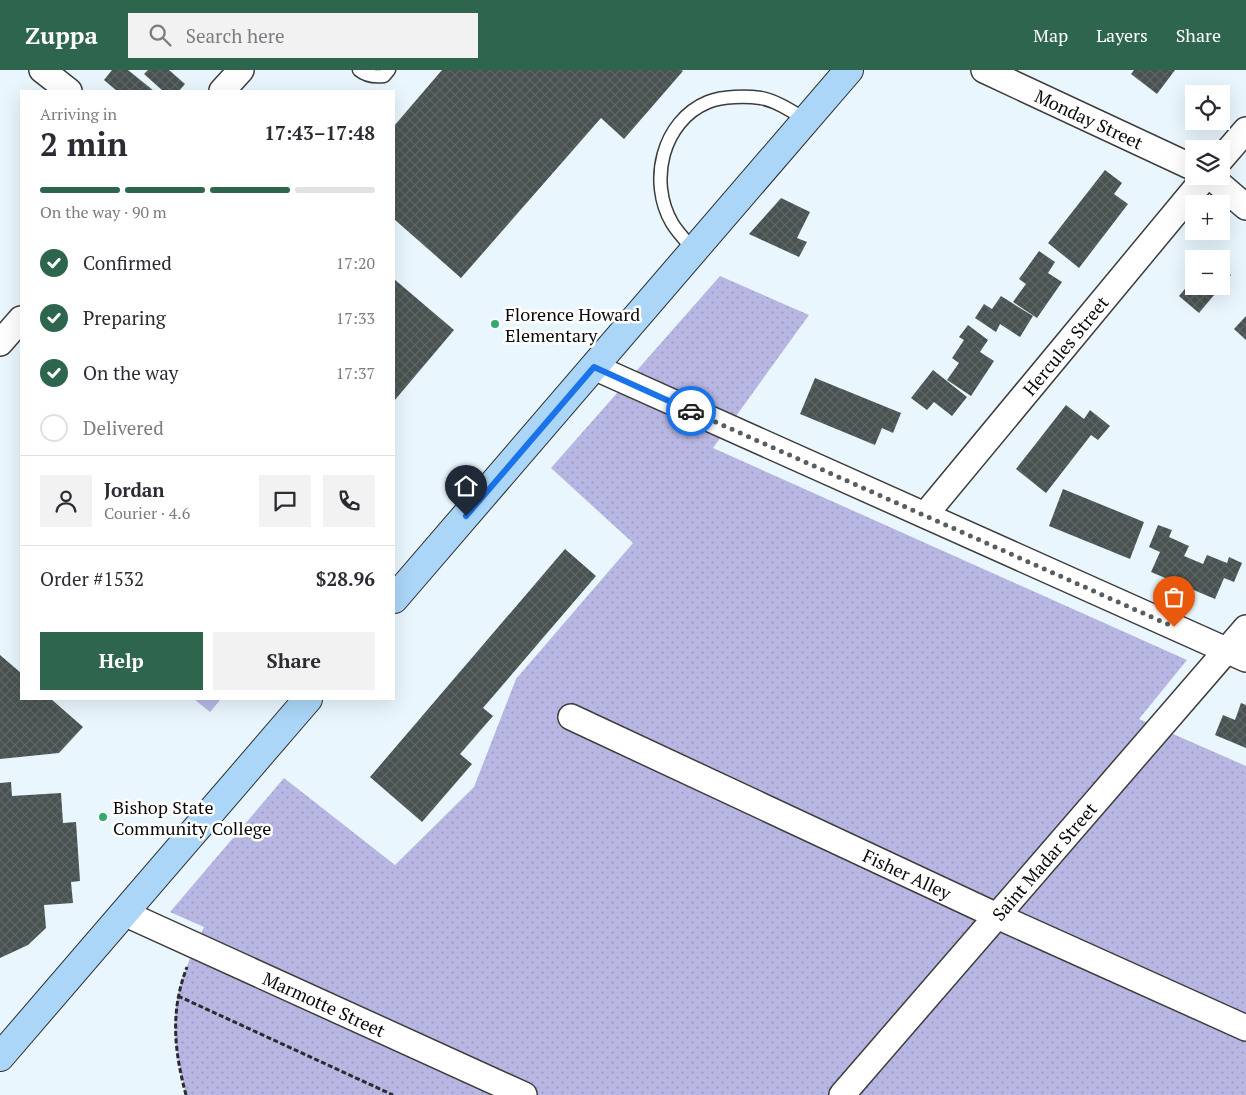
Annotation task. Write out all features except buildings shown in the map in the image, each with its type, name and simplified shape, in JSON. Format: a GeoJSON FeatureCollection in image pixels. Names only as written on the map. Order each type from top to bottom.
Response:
{"type":"FeatureCollection","features":[{"type":"Feature","properties":{"kind":"main road"},"geometry":{"type":"LineString","coordinates":[[395,599],[850,70]]}},
{"type":"Feature","properties":{"kind":"main road"},"geometry":{"type":"LineString","coordinates":[[0,1057],[307,700]]}},
{"type":"Feature","properties":{"kind":"street"},"geometry":{"type":"LineString","coordinates":[[42,70],[68,90]]}},
{"type":"Feature","properties":{"kind":"street"},"geometry":{"type":"LineString","coordinates":[[223,90],[240,70]]}},
{"type":"Feature","properties":{"kind":"street","name":"Monday Street"},"geometry":{"type":"LineString","coordinates":[[984,70],[1185,164]]}},
{"type":"Feature","properties":{"kind":"street"},"geometry":{"type":"LineString","coordinates":[[1230,149],[1246,130]]}},
{"type":"Feature","properties":{"kind":"street","name":"Hercules Street"},"geometry":{"type":"LineString","coordinates":[[925,515],[1200,185]]}},
{"type":"Feature","properties":{"kind":"street"},"geometry":{"type":"LineString","coordinates":[[1219,185],[1246,207]]}},
{"type":"Feature","properties":{"kind":"street"},"geometry":{"type":"LineString","coordinates":[[0,343],[20,320]]}},
{"type":"Feature","properties":{"kind":"street"},"geometry":{"type":"LineString","coordinates":[[594,367],[1236,654]]}},
{"type":"Feature","properties":{"kind":"street","name":"Saint Madar Street"},"geometry":{"type":"LineString","coordinates":[[842,1095],[997,916],[1236,654],[1246,628]]}},
{"type":"Feature","properties":{"kind":"street","name":"Fisher Alley"},"geometry":{"type":"LineString","coordinates":[[571,717],[997,916],[1246,1028]]}},
{"type":"Feature","properties":{"kind":"street","name":"Marmotte Street"},"geometry":{"type":"LineString","coordinates":[[124,912],[524,1095]]}},
{"type":"Feature","properties":{"kind":"lane"},"geometry":{"type":"LineString","coordinates":[[360,70],[364,74],[376,77],[384,76],[389,70]]}},
{"type":"Feature","properties":{"kind":"lane"},"geometry":{"type":"LineString","coordinates":[[694,250],[672,224],[664,205],[661,188],[660,166],[670,137],[680,122],[694,110],[709,102],[723,98],[747,97],[763,98],[786,108],[806,120]]}},
{"type":"Feature","properties":{"kind":"path"},"geometry":{"type":"LineString","coordinates":[[186,1095],[176,1048],[176,1007],[190,961]]}},
{"type":"Feature","properties":{"kind":"path"},"geometry":{"type":"LineString","coordinates":[[178,996],[393,1095]]}},
{"type":"Feature","properties":{"kind":"shaded area"},"geometry":{"type":"Polygon","coordinates":[[[720,276],[809,315],[713,448],[1187,660],[1139,719],[1246,766],[1246,1095],[186,1095],[176,1040],[176,1007],[183,976],[204,927],[170,912],[284,778],[395,865],[474,787],[516,679],[633,543],[551,468],[720,276]]]}},
{"type":"Feature","properties":{"kind":"shaded area"},"geometry":{"type":"Polygon","coordinates":[[[195,700],[220,700],[210,712],[195,700]]]}},
{"type":"Feature","properties":{"kind":"way so far"},"geometry":{"type":"LineString","coordinates":[[691,411],[1174,627]]}},
{"type":"Feature","properties":{"kind":"place","name":"Florence Howard Elementary"},"geometry":{"type":"Point","coordinates":[495,324]}},
{"type":"Feature","properties":{"kind":"place","name":"Bishop State Community College"},"geometry":{"type":"Point","coordinates":[103,817]}},
{"type":"Feature","properties":{"kind":"route"},"geometry":{"type":"LineString","coordinates":[[466,516],[594,367],[691,411]]}}]}
